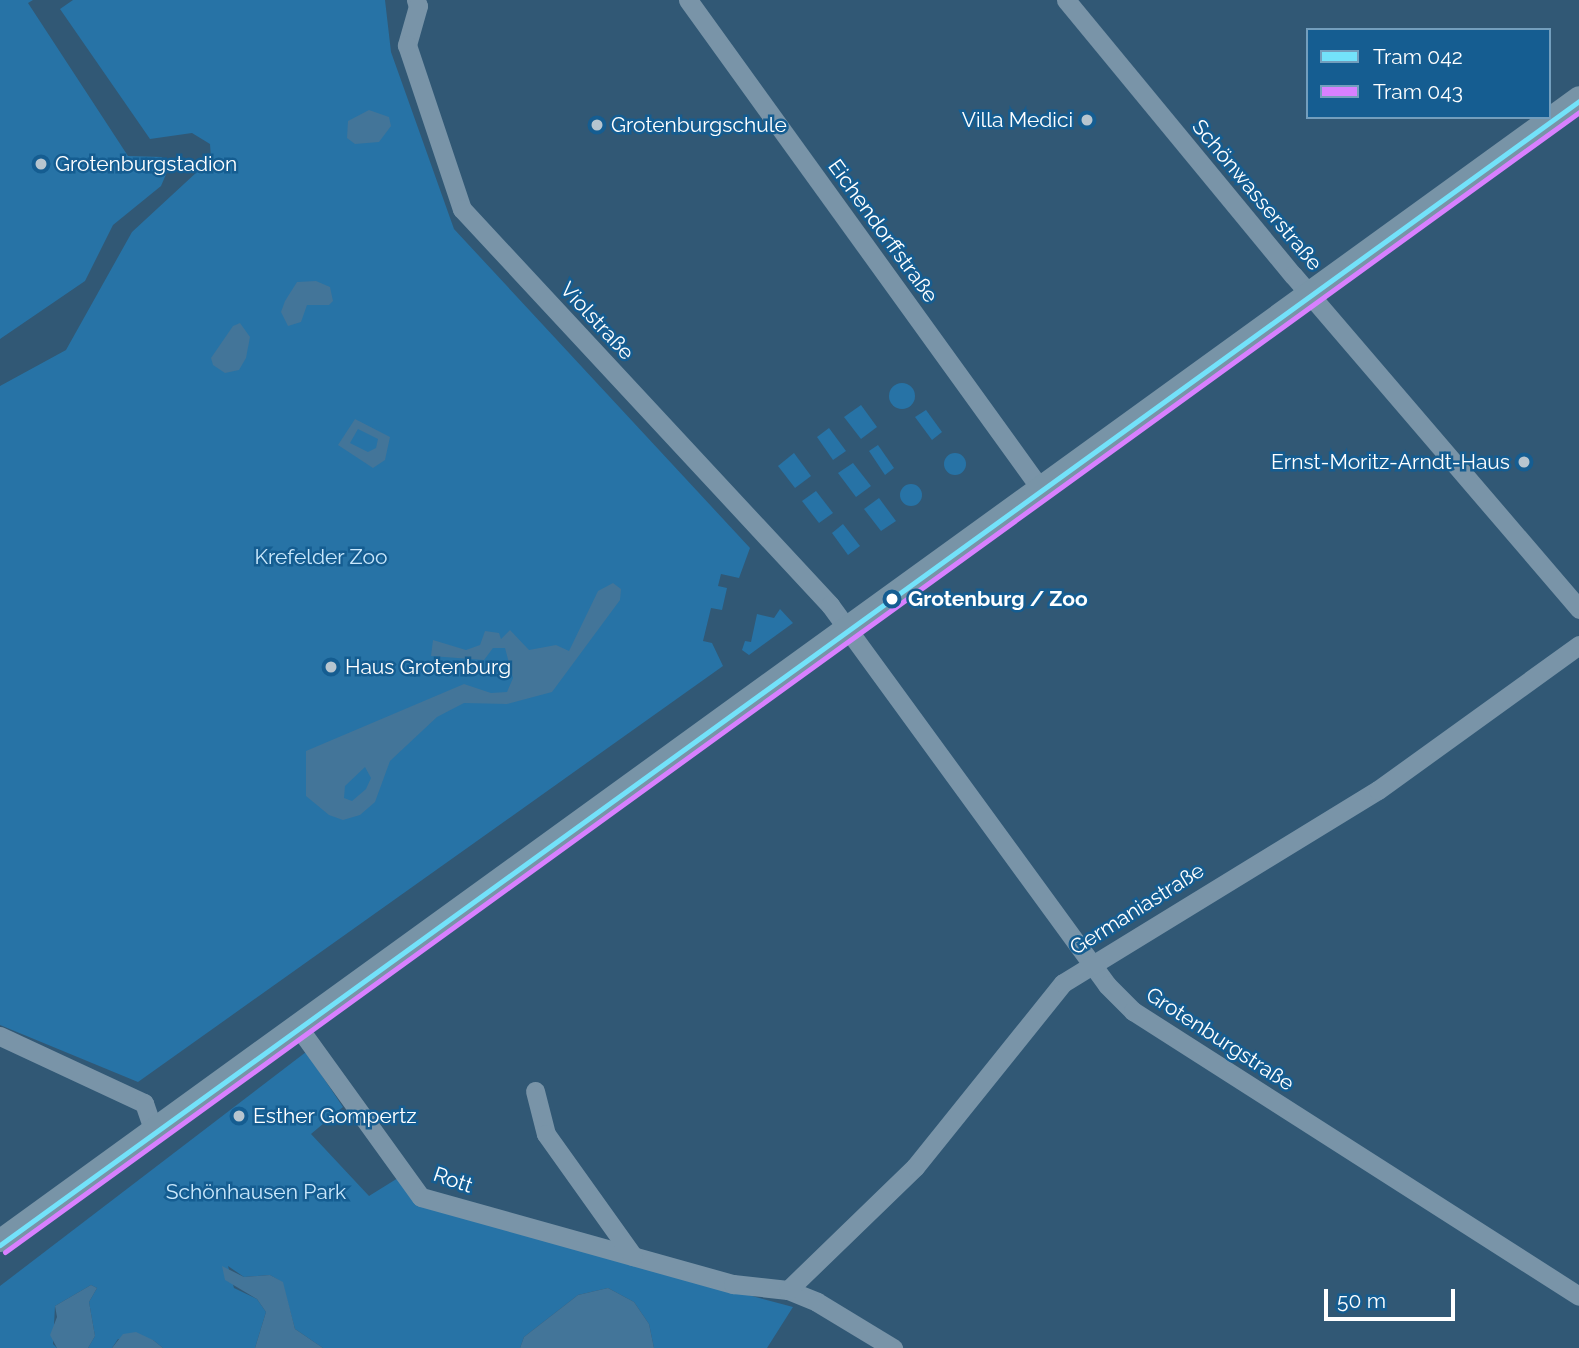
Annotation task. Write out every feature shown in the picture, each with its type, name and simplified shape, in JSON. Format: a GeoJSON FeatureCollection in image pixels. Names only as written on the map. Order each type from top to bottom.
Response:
{"type":"FeatureCollection","features":[{"type":"Feature","properties":{"kind":"main road"},"geometry":{"type":"LineString","coordinates":[[1551,117],[1579,97]]}},
{"type":"Feature","properties":{"kind":"main road"},"geometry":{"type":"LineString","coordinates":[[0,1240],[1549,119]]}},
{"type":"Feature","properties":{"kind":"street","name":"Eichendorffstraße"},"geometry":{"type":"LineString","coordinates":[[688,0],[1040,488]]}},
{"type":"Feature","properties":{"kind":"street","name":"Schönwasserstraße"},"geometry":{"type":"LineString","coordinates":[[1066,0],[1308,293],[1579,609]]}},
{"type":"Feature","properties":{"kind":"street","name":"Violstraße"},"geometry":{"type":"LineString","coordinates":[[421,2],[407,45],[462,209],[847,627]]}},
{"type":"Feature","properties":{"kind":"street","name":"Grotenburgstraße"},"geometry":{"type":"LineString","coordinates":[[847,627],[1090,964],[1133,1011],[1579,1296]]}},
{"type":"Feature","properties":{"kind":"street","name":"Germaniastraße"},"geometry":{"type":"LineString","coordinates":[[788,1290],[915,1167],[1057,989],[1090,964],[1378,790],[1579,645]]}},
{"type":"Feature","properties":{"kind":"street","name":"Rott"},"geometry":{"type":"LineString","coordinates":[[296,1024],[421,1197],[733,1283],[788,1290],[893,1348]]}},
{"type":"Feature","properties":{"kind":"street"},"geometry":{"type":"LineString","coordinates":[[0,1036],[144,1103],[153,1129]]}},
{"type":"Feature","properties":{"kind":"street"},"geometry":{"type":"LineString","coordinates":[[535,1091],[546,1134],[633,1256]]}},
{"type":"Feature","properties":{"kind":"green space"},"geometry":{"type":"Polygon","coordinates":[[[0,0],[33,0],[28,3],[128,156],[162,157],[167,172],[161,186],[113,225],[85,281],[0,339],[0,0]]]}},
{"type":"Feature","properties":{"kind":"green space","name":"Krefelder Zoo"},"geometry":{"type":"Polygon","coordinates":[[[73,0],[385,0],[391,52],[454,229],[750,548],[739,578],[721,574],[718,586],[727,588],[722,610],[711,608],[703,641],[712,643],[723,666],[138,1082],[0,1025],[0,386],[66,350],[132,232],[211,159],[210,144],[192,133],[150,139],[60,9],[73,0]]]}},
{"type":"Feature","properties":{"kind":"green space"},"geometry":{"type":"Polygon","coordinates":[[[902,383],[911,387],[915,396],[911,405],[902,409],[893,405],[889,396],[893,387],[902,383]]]}},
{"type":"Feature","properties":{"kind":"green space"},"geometry":{"type":"Polygon","coordinates":[[[861,405],[877,427],[861,439],[844,417],[861,405]]]}},
{"type":"Feature","properties":{"kind":"green space"},"geometry":{"type":"Polygon","coordinates":[[[926,410],[942,432],[932,440],[915,417],[926,410]]]}},
{"type":"Feature","properties":{"kind":"green space"},"geometry":{"type":"Polygon","coordinates":[[[829,428],[846,451],[833,460],[817,437],[829,428]]]}},
{"type":"Feature","properties":{"kind":"green space"},"geometry":{"type":"Polygon","coordinates":[[[878,445],[894,468],[885,475],[869,451],[878,445]]]}},
{"type":"Feature","properties":{"kind":"green space"},"geometry":{"type":"Polygon","coordinates":[[[794,453],[811,476],[795,488],[778,466],[794,453]]]}},
{"type":"Feature","properties":{"kind":"green space"},"geometry":{"type":"Polygon","coordinates":[[[955,453],[963,456],[966,464],[963,472],[955,475],[947,472],[944,464],[947,456],[955,453]]]}},
{"type":"Feature","properties":{"kind":"green space"},"geometry":{"type":"Polygon","coordinates":[[[853,463],[871,486],[856,497],[838,473],[853,463]]]}},
{"type":"Feature","properties":{"kind":"green space"},"geometry":{"type":"Polygon","coordinates":[[[911,484],[919,487],[922,495],[919,503],[911,506],[903,503],[900,495],[903,487],[911,484]]]}},
{"type":"Feature","properties":{"kind":"green space"},"geometry":{"type":"Polygon","coordinates":[[[816,491],[833,513],[819,523],[802,501],[816,491]]]}},
{"type":"Feature","properties":{"kind":"green space"},"geometry":{"type":"Polygon","coordinates":[[[879,498],[896,521],[881,531],[864,509],[879,498]]]}},
{"type":"Feature","properties":{"kind":"green space"},"geometry":{"type":"Polygon","coordinates":[[[843,524],[860,546],[848,555],[832,533],[843,524]]]}},
{"type":"Feature","properties":{"kind":"green space"},"geometry":{"type":"Polygon","coordinates":[[[780,609],[793,623],[749,655],[742,650],[745,641],[751,642],[757,614],[774,618],[780,609]]]}},
{"type":"Feature","properties":{"kind":"green space","name":"Schönhausen Park"},"geometry":{"type":"Polygon","coordinates":[[[306,1052],[343,1107],[311,1134],[369,1196],[398,1178],[419,1206],[793,1307],[767,1348],[654,1348],[649,1324],[634,1302],[608,1288],[578,1295],[524,1337],[520,1348],[323,1348],[295,1329],[282,1282],[270,1275],[244,1277],[228,1266],[234,1288],[257,1299],[266,1312],[255,1348],[163,1348],[153,1340],[118,1339],[112,1348],[88,1348],[95,1336],[89,1302],[97,1288],[91,1285],[55,1306],[53,1344],[57,1348],[0,1348],[0,1286],[306,1052]]]}},
{"type":"Feature","properties":{"kind":"shaded area"},"geometry":{"type":"Polygon","coordinates":[[[369,110],[389,117],[391,126],[379,142],[355,144],[347,138],[348,121],[369,110]]]}},
{"type":"Feature","properties":{"kind":"shaded area"},"geometry":{"type":"Polygon","coordinates":[[[316,281],[330,287],[333,301],[329,305],[307,305],[301,322],[288,326],[281,312],[285,301],[297,282],[316,281]]]}},
{"type":"Feature","properties":{"kind":"shaded area"},"geometry":{"type":"Polygon","coordinates":[[[240,323],[250,337],[246,358],[239,370],[225,373],[213,365],[211,358],[233,326],[240,323]]]}},
{"type":"Feature","properties":{"kind":"shaded area"},"geometry":{"type":"Polygon","coordinates":[[[355,419],[390,437],[385,460],[373,468],[338,445],[355,419]],[[358,429],[350,443],[368,452],[376,448],[378,439],[358,429]]]}},
{"type":"Feature","properties":{"kind":"shaded area"},"geometry":{"type":"Polygon","coordinates":[[[613,583],[621,589],[620,600],[552,692],[507,704],[464,703],[437,717],[390,761],[375,802],[360,815],[343,820],[329,815],[306,796],[306,751],[464,684],[491,693],[507,692],[513,678],[505,648],[493,648],[484,660],[431,656],[433,640],[466,650],[480,645],[485,631],[499,633],[501,639],[510,630],[529,650],[556,645],[569,651],[598,591],[613,583]],[[365,767],[345,786],[344,798],[352,801],[366,789],[371,778],[365,767]]]}},
{"type":"Feature","properties":{"kind":"shaded area"},"geometry":{"type":"Polygon","coordinates":[[[222,1266],[244,1277],[270,1275],[283,1282],[295,1329],[323,1348],[255,1348],[266,1312],[257,1299],[225,1280],[222,1266]]]}},
{"type":"Feature","properties":{"kind":"shaded area"},"geometry":{"type":"Polygon","coordinates":[[[91,1285],[97,1288],[89,1302],[95,1336],[88,1348],[57,1348],[50,1335],[57,1317],[55,1306],[91,1285]]]}},
{"type":"Feature","properties":{"kind":"shaded area"},"geometry":{"type":"Polygon","coordinates":[[[608,1288],[634,1302],[649,1324],[654,1348],[520,1348],[524,1337],[578,1295],[608,1288]]]}},
{"type":"Feature","properties":{"kind":"shaded area"},"geometry":{"type":"Polygon","coordinates":[[[136,1332],[163,1348],[112,1348],[123,1334],[136,1332]]]}},
{"type":"Feature","properties":{"kind":"tram line","name":"042"},"geometry":{"type":"LineString","coordinates":[[0,1245],[1579,101]]}},
{"type":"Feature","properties":{"kind":"tram line","name":"043"},"geometry":{"type":"LineString","coordinates":[[5,1252],[1579,112]]}},
{"type":"Feature","properties":{"kind":"place","name":"Villa Medici"},"geometry":{"type":"Point","coordinates":[1087,120]}},
{"type":"Feature","properties":{"kind":"place","name":"Grotenburgschule"},"geometry":{"type":"Point","coordinates":[597,125]}},
{"type":"Feature","properties":{"kind":"place","name":"Grotenburgstadion"},"geometry":{"type":"Point","coordinates":[41,164]}},
{"type":"Feature","properties":{"kind":"place","name":"Ernst-Moritz-Arndt-Haus"},"geometry":{"type":"Point","coordinates":[1524,462]}},
{"type":"Feature","properties":{"kind":"place","name":"Grotenburg / Zoo"},"geometry":{"type":"Point","coordinates":[892,599]}},
{"type":"Feature","properties":{"kind":"place","name":"Haus Grotenburg"},"geometry":{"type":"Point","coordinates":[331,667]}},
{"type":"Feature","properties":{"kind":"place","name":"Esther Gompertz"},"geometry":{"type":"Point","coordinates":[239,1116]}}]}
